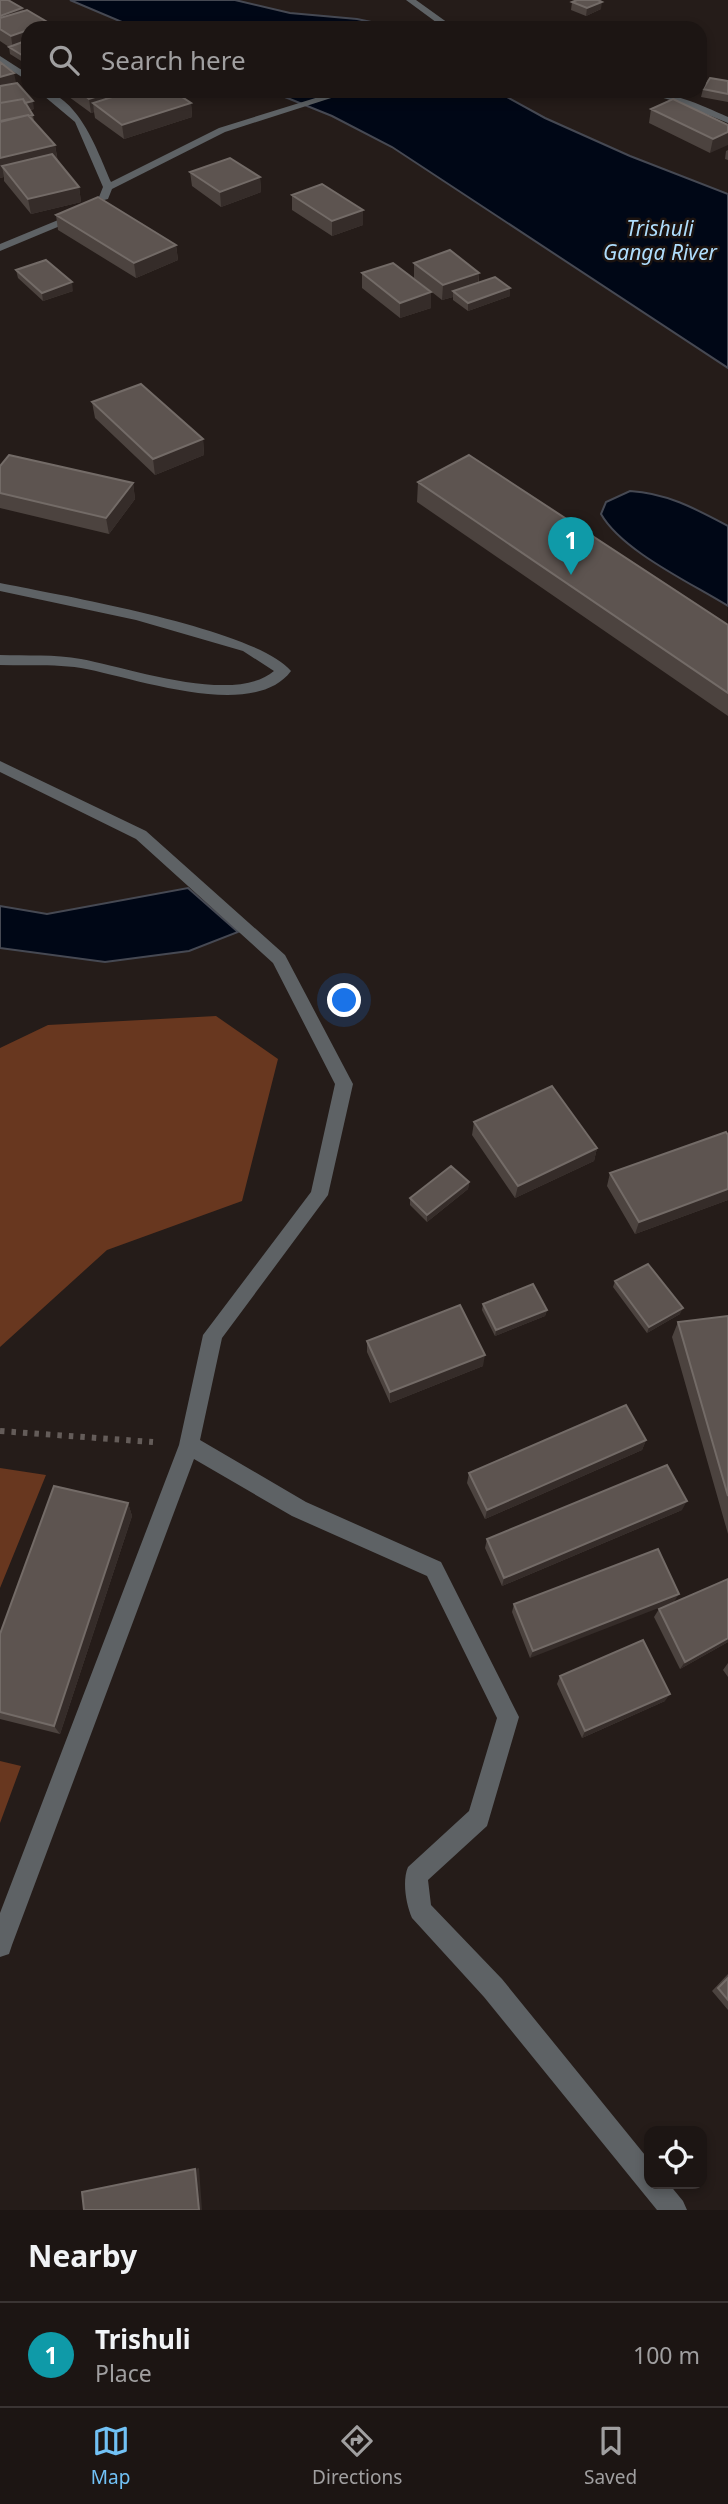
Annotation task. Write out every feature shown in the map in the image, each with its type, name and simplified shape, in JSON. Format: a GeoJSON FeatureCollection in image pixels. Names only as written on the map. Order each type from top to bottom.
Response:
{"type":"FeatureCollection","features":[{"type":"Feature","properties":{"kind":"street"},"geometry":{"type":"LineString","coordinates":[[410,0],[440,21]]}},
{"type":"Feature","properties":{"kind":"street"},"geometry":{"type":"LineString","coordinates":[[0,60],[21,74]]}},
{"type":"Feature","properties":{"kind":"street"},"geometry":{"type":"LineString","coordinates":[[51,98],[79,121],[108,187],[102,205]]}},
{"type":"Feature","properties":{"kind":"street"},"geometry":{"type":"LineString","coordinates":[[108,187],[222,130],[325,98]]}},
{"type":"Feature","properties":{"kind":"street"},"geometry":{"type":"LineString","coordinates":[[673,98],[728,120]]}},
{"type":"Feature","properties":{"kind":"street"},"geometry":{"type":"LineString","coordinates":[[0,248],[90,209]]}},
{"type":"Feature","properties":{"kind":"street"},"geometry":{"type":"LineString","coordinates":[[0,587],[137,616],[248,648],[284,671],[267,685],[234,690],[181,686],[78,663],[0,660]]}},
{"type":"Feature","properties":{"kind":"street"},"geometry":{"type":"LineString","coordinates":[[0,766],[141,835],[279,958],[344,1084],[319,1195],[213,1335],[189,1445],[0,1945]]}},
{"type":"Feature","properties":{"kind":"street"},"geometry":{"type":"LineString","coordinates":[[189,1445],[299,1509],[434,1569],[508,1717],[479,1818],[416,1875],[420,1910],[493,1988],[644,2173]]}},
{"type":"Feature","properties":{"kind":"street"},"geometry":{"type":"LineString","coordinates":[[657,2189],[674,2210]]}},
{"type":"Feature","properties":{"kind":"path"},"geometry":{"type":"LineString","coordinates":[[0,1431],[189,1445]]}},
{"type":"Feature","properties":{"kind":"shaded area"},"geometry":{"type":"Polygon","coordinates":[[[216,1016],[278,1059],[242,1201],[107,1250],[0,1347],[0,1048],[48,1025],[216,1016]]]}},
{"type":"Feature","properties":{"kind":"shaded area"},"geometry":{"type":"Polygon","coordinates":[[[0,1468],[46,1475],[0,1588],[0,1468]]]}},
{"type":"Feature","properties":{"kind":"shaded area"},"geometry":{"type":"Polygon","coordinates":[[[0,1761],[21,1766],[0,1823],[0,1761]]]}},
{"type":"Feature","properties":{"kind":"water"},"geometry":{"type":"Polygon","coordinates":[[[70,0],[235,0],[290,13],[367,21],[120,21],[70,0]]]}},
{"type":"Feature","properties":{"kind":"water","name":"Trishuli Ganga River"},"geometry":{"type":"Polygon","coordinates":[[[287,98],[509,98],[545,118],[630,156],[728,194],[728,368],[392,147],[332,116],[287,98]]]}},
{"type":"Feature","properties":{"kind":"water"},"geometry":{"type":"Polygon","coordinates":[[[630,491],[669,498],[728,526],[728,606],[641,553],[611,528],[601,514],[606,502],[630,491]]]}},
{"type":"Feature","properties":{"kind":"water"},"geometry":{"type":"Polygon","coordinates":[[[188,888],[238,932],[189,951],[105,962],[0,948],[0,906],[47,914],[188,888]]]}},
{"type":"Feature","properties":{"kind":"building"},"geometry":{"type":"Polygon","coordinates":[[[0,0],[8,0],[22,8],[0,16],[0,0]]]}},
{"type":"Feature","properties":{"kind":"building"},"geometry":{"type":"Polygon","coordinates":[[[572,2],[602,2],[587,8],[572,2]]]}},
{"type":"Feature","properties":{"kind":"building"},"geometry":{"type":"Polygon","coordinates":[[[27,10],[46,21],[21,21],[21,32],[11,36],[0,29],[0,18],[27,10]]]}},
{"type":"Feature","properties":{"kind":"building"},"geometry":{"type":"Polygon","coordinates":[[[21,43],[21,54],[9,47],[21,43]]]}},
{"type":"Feature","properties":{"kind":"building"},"geometry":{"type":"Polygon","coordinates":[[[0,62],[14,73],[0,77],[0,62]]]}},
{"type":"Feature","properties":{"kind":"building"},"geometry":{"type":"Polygon","coordinates":[[[710,78],[728,81],[728,94],[707,90],[710,78]]]}},
{"type":"Feature","properties":{"kind":"building"},"geometry":{"type":"Polygon","coordinates":[[[17,83],[21,88],[21,98],[30,98],[33,101],[25,103],[23,99],[0,103],[0,86],[17,83]]]}},
{"type":"Feature","properties":{"kind":"building"},"geometry":{"type":"Polygon","coordinates":[[[109,98],[184,98],[191,103],[122,125],[93,103],[109,98]]]}},
{"type":"Feature","properties":{"kind":"building"},"geometry":{"type":"Polygon","coordinates":[[[23,99],[33,115],[0,121],[0,103],[23,99]]]}},
{"type":"Feature","properties":{"kind":"building"},"geometry":{"type":"Polygon","coordinates":[[[673,99],[728,125],[728,132],[713,139],[651,109],[673,99]]]}},
{"type":"Feature","properties":{"kind":"building"},"geometry":{"type":"Polygon","coordinates":[[[28,115],[55,145],[0,158],[0,122],[28,115]]]}},
{"type":"Feature","properties":{"kind":"building"},"geometry":{"type":"Polygon","coordinates":[[[52,154],[79,187],[28,199],[2,166],[52,154]]]}},
{"type":"Feature","properties":{"kind":"building"},"geometry":{"type":"Polygon","coordinates":[[[230,158],[260,177],[220,192],[190,172],[230,158]]]}},
{"type":"Feature","properties":{"kind":"building"},"geometry":{"type":"Polygon","coordinates":[[[322,184],[363,210],[332,221],[292,195],[322,184]]]}},
{"type":"Feature","properties":{"kind":"building"},"geometry":{"type":"Polygon","coordinates":[[[98,197],[176,245],[134,263],[56,215],[98,197]]]}},
{"type":"Feature","properties":{"kind":"building"},"geometry":{"type":"Polygon","coordinates":[[[450,250],[479,273],[443,285],[414,263],[450,250]]]}},
{"type":"Feature","properties":{"kind":"building"},"geometry":{"type":"Polygon","coordinates":[[[46,260],[72,282],[42,293],[16,270],[46,260]]]}},
{"type":"Feature","properties":{"kind":"building"},"geometry":{"type":"Polygon","coordinates":[[[393,263],[431,292],[400,303],[362,273],[393,263]]]}},
{"type":"Feature","properties":{"kind":"building"},"geometry":{"type":"Polygon","coordinates":[[[495,277],[510,288],[468,303],[453,291],[495,277]]]}},
{"type":"Feature","properties":{"kind":"building"},"geometry":{"type":"Polygon","coordinates":[[[141,384],[203,439],[153,459],[92,402],[141,384]]]}},
{"type":"Feature","properties":{"kind":"building"},"geometry":{"type":"Polygon","coordinates":[[[9,455],[133,483],[106,518],[0,493],[0,466],[9,455]]]}},
{"type":"Feature","properties":{"kind":"building"},"geometry":{"type":"Polygon","coordinates":[[[469,455],[728,625],[728,693],[418,482],[469,455]]]}},
{"type":"Feature","properties":{"kind":"building"},"geometry":{"type":"Polygon","coordinates":[[[552,1086],[597,1148],[518,1186],[474,1122],[552,1086]]]}},
{"type":"Feature","properties":{"kind":"building"},"geometry":{"type":"Polygon","coordinates":[[[726,1132],[728,1189],[639,1222],[610,1173],[726,1132]]]}},
{"type":"Feature","properties":{"kind":"building"},"geometry":{"type":"Polygon","coordinates":[[[451,1166],[469,1182],[427,1215],[410,1198],[451,1166]]]}},
{"type":"Feature","properties":{"kind":"building"},"geometry":{"type":"Polygon","coordinates":[[[648,1264],[683,1308],[649,1327],[615,1281],[648,1264]]]}},
{"type":"Feature","properties":{"kind":"building"},"geometry":{"type":"Polygon","coordinates":[[[533,1284],[547,1310],[496,1330],[483,1304],[533,1284]]]}},
{"type":"Feature","properties":{"kind":"building"},"geometry":{"type":"Polygon","coordinates":[[[460,1305],[485,1355],[390,1392],[367,1341],[460,1305]]]}},
{"type":"Feature","properties":{"kind":"building"},"geometry":{"type":"Polygon","coordinates":[[[728,1316],[728,1496],[678,1322],[728,1316]]]}},
{"type":"Feature","properties":{"kind":"building"},"geometry":{"type":"Polygon","coordinates":[[[626,1405],[646,1440],[487,1510],[469,1473],[626,1405]]]}},
{"type":"Feature","properties":{"kind":"building"},"geometry":{"type":"Polygon","coordinates":[[[667,1465],[687,1501],[504,1578],[487,1539],[667,1465]]]}},
{"type":"Feature","properties":{"kind":"building"},"geometry":{"type":"Polygon","coordinates":[[[54,1486],[128,1503],[54,1726],[0,1712],[0,1634],[54,1486]]]}},
{"type":"Feature","properties":{"kind":"building"},"geometry":{"type":"Polygon","coordinates":[[[658,1549],[679,1594],[533,1651],[514,1604],[658,1549]]]}},
{"type":"Feature","properties":{"kind":"building"},"geometry":{"type":"Polygon","coordinates":[[[728,1579],[728,1638],[685,1662],[659,1609],[728,1579]]]}},
{"type":"Feature","properties":{"kind":"building"},"geometry":{"type":"Polygon","coordinates":[[[643,1640],[670,1694],[585,1731],[560,1676],[643,1640]]]}},
{"type":"Feature","properties":{"kind":"building"},"geometry":{"type":"Polygon","coordinates":[[[728,1978],[728,2000],[718,1988],[728,1978]]]}},
{"type":"Feature","properties":{"kind":"building"},"geometry":{"type":"Polygon","coordinates":[[[195,2169],[199,2210],[84,2210],[82,2192],[195,2169]]]}},
{"type":"Feature","properties":{"kind":"place","name":"Trishuli"},"geometry":{"type":"Point","coordinates":[571,575]}}]}
